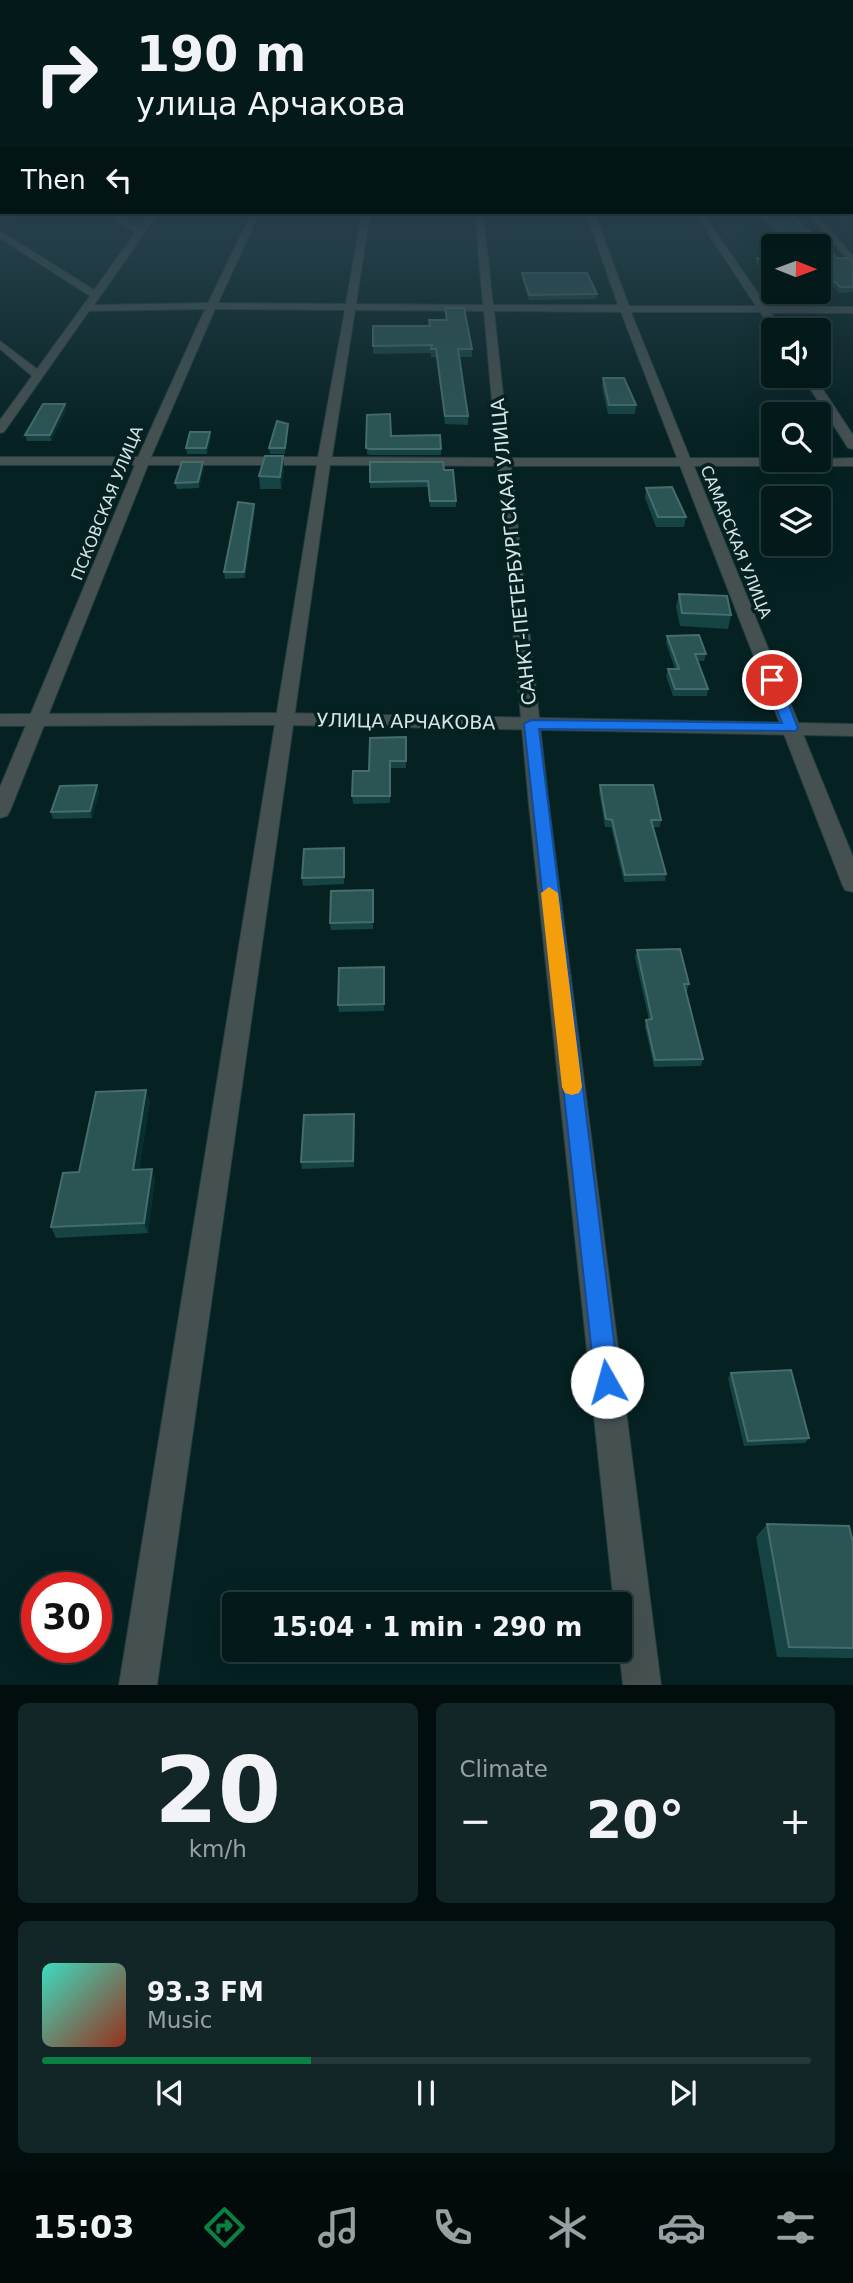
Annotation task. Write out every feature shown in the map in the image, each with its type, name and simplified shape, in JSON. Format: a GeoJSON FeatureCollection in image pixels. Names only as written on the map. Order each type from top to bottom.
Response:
{"type":"FeatureCollection","features":[{"type":"Feature","properties":{"kind":"street"},"geometry":{"type":"LineString","coordinates":[[80,286],[95,295]]}},
{"type":"Feature","properties":{"kind":"street"},"geometry":{"type":"LineString","coordinates":[[0,429],[102,286]]}},
{"type":"Feature","properties":{"kind":"street","name":"ПСКОВСКАЯ УЛИЦА"},"geometry":{"type":"LineString","coordinates":[[0,811],[142,462],[219,286]]}},
{"type":"Feature","properties":{"kind":"street"},"geometry":{"type":"LineString","coordinates":[[138,1685],[353,286]]}},
{"type":"Feature","properties":{"kind":"street","name":"САНКТ-ПЕТЕРБУРГСКАЯ УЛИЦА"},"geometry":{"type":"LineString","coordinates":[[485,286],[531,724],[642,1685]]}},
{"type":"Feature","properties":{"kind":"street","name":"САМАРСКАЯ УЛИЦА"},"geometry":{"type":"LineString","coordinates":[[616,286],[853,884]]}},
{"type":"Feature","properties":{"kind":"street"},"geometry":{"type":"LineString","coordinates":[[749,286],[770,318]]}},
{"type":"Feature","properties":{"kind":"street"},"geometry":{"type":"LineString","coordinates":[[86,308],[624,307],[853,310]]}},
{"type":"Feature","properties":{"kind":"street"},"geometry":{"type":"LineString","coordinates":[[0,344],[38,375]]}},
{"type":"Feature","properties":{"kind":"street"},"geometry":{"type":"LineString","coordinates":[[816,388],[853,444]]}},
{"type":"Feature","properties":{"kind":"street"},"geometry":{"type":"LineString","coordinates":[[0,461],[853,462]]}},
{"type":"Feature","properties":{"kind":"street","name":"УЛИЦА АРЧАКОВА"},"geometry":{"type":"LineString","coordinates":[[0,720],[285,719],[853,730]]}},
{"type":"Feature","properties":{"kind":"building"},"geometry":{"type":"Polygon","coordinates":[[[526,286],[593,286],[597,294],[529,295],[526,286]]]}},
{"type":"Feature","properties":{"kind":"building"},"geometry":{"type":"Polygon","coordinates":[[[445,308],[464,308],[472,349],[458,349],[468,416],[445,416],[436,349],[431,349],[432,345],[373,346],[373,326],[430,326],[429,320],[447,320],[445,308]]]}},
{"type":"Feature","properties":{"kind":"building"},"geometry":{"type":"Polygon","coordinates":[[[603,378],[624,378],[636,405],[609,405],[603,378]]]}},
{"type":"Feature","properties":{"kind":"building"},"geometry":{"type":"Polygon","coordinates":[[[43,404],[65,404],[50,435],[25,435],[43,404]]]}},
{"type":"Feature","properties":{"kind":"building"},"geometry":{"type":"Polygon","coordinates":[[[390,414],[391,436],[440,435],[441,449],[366,448],[367,415],[390,414]]]}},
{"type":"Feature","properties":{"kind":"building"},"geometry":{"type":"Polygon","coordinates":[[[277,421],[288,424],[285,448],[269,448],[277,421]]]}},
{"type":"Feature","properties":{"kind":"building"},"geometry":{"type":"Polygon","coordinates":[[[190,432],[210,432],[206,448],[186,448],[190,432]]]}},
{"type":"Feature","properties":{"kind":"building"},"geometry":{"type":"Polygon","coordinates":[[[265,456],[283,456],[280,477],[259,476],[265,456]]]}},
{"type":"Feature","properties":{"kind":"building"},"geometry":{"type":"Polygon","coordinates":[[[182,462],[203,462],[198,482],[175,483],[182,462]]]}},
{"type":"Feature","properties":{"kind":"building"},"geometry":{"type":"Polygon","coordinates":[[[370,462],[443,462],[444,470],[453,470],[456,501],[430,501],[428,481],[370,482],[370,462]]]}},
{"type":"Feature","properties":{"kind":"building"},"geometry":{"type":"Polygon","coordinates":[[[672,487],[686,517],[658,517],[646,488],[672,487]]]}},
{"type":"Feature","properties":{"kind":"building"},"geometry":{"type":"Polygon","coordinates":[[[238,502],[254,504],[244,572],[224,572],[238,502]]]}},
{"type":"Feature","properties":{"kind":"building"},"geometry":{"type":"Polygon","coordinates":[[[679,594],[727,596],[731,615],[682,613],[679,594]]]}},
{"type":"Feature","properties":{"kind":"building"},"geometry":{"type":"Polygon","coordinates":[[[699,635],[706,654],[695,654],[708,689],[675,689],[668,669],[679,669],[667,636],[699,635]]]}},
{"type":"Feature","properties":{"kind":"building"},"geometry":{"type":"Polygon","coordinates":[[[406,737],[406,761],[390,761],[390,796],[352,796],[353,771],[369,771],[370,738],[406,737]]]}},
{"type":"Feature","properties":{"kind":"building"},"geometry":{"type":"Polygon","coordinates":[[[97,785],[90,811],[51,812],[60,786],[97,785]]]}},
{"type":"Feature","properties":{"kind":"building"},"geometry":{"type":"Polygon","coordinates":[[[600,785],[653,785],[661,820],[651,820],[666,874],[625,875],[612,820],[606,819],[600,785]]]}},
{"type":"Feature","properties":{"kind":"building"},"geometry":{"type":"Polygon","coordinates":[[[344,848],[344,877],[302,878],[304,849],[344,848]]]}},
{"type":"Feature","properties":{"kind":"building"},"geometry":{"type":"Polygon","coordinates":[[[373,890],[373,922],[330,923],[331,891],[373,890]]]}},
{"type":"Feature","properties":{"kind":"building"},"geometry":{"type":"Polygon","coordinates":[[[680,949],[689,984],[684,984],[703,1059],[655,1060],[646,1020],[652,1019],[637,950],[680,949]]]}},
{"type":"Feature","properties":{"kind":"building"},"geometry":{"type":"Polygon","coordinates":[[[384,967],[384,1004],[338,1005],[339,968],[384,967]]]}},
{"type":"Feature","properties":{"kind":"building"},"geometry":{"type":"Polygon","coordinates":[[[146,1090],[133,1170],[152,1169],[144,1223],[51,1227],[63,1173],[79,1172],[96,1092],[146,1090]]]}},
{"type":"Feature","properties":{"kind":"building"},"geometry":{"type":"Polygon","coordinates":[[[354,1114],[353,1161],[301,1162],[304,1115],[354,1114]]]}},
{"type":"Feature","properties":{"kind":"building"},"geometry":{"type":"Polygon","coordinates":[[[791,1370],[809,1438],[748,1441],[731,1373],[791,1370]]]}},
{"type":"Feature","properties":{"kind":"building"},"geometry":{"type":"Polygon","coordinates":[[[767,1524],[849,1526],[853,1542],[853,1648],[789,1647],[767,1524]]]}},
{"type":"Feature","properties":{"kind":"slow traffic"},"geometry":{"type":"LineString","coordinates":[[549,893],[572,1087]]}},
{"type":"Feature","properties":{"kind":"route"},"geometry":{"type":"LineString","coordinates":[[607,1382],[531,724],[791,728],[772,680]]}}]}
